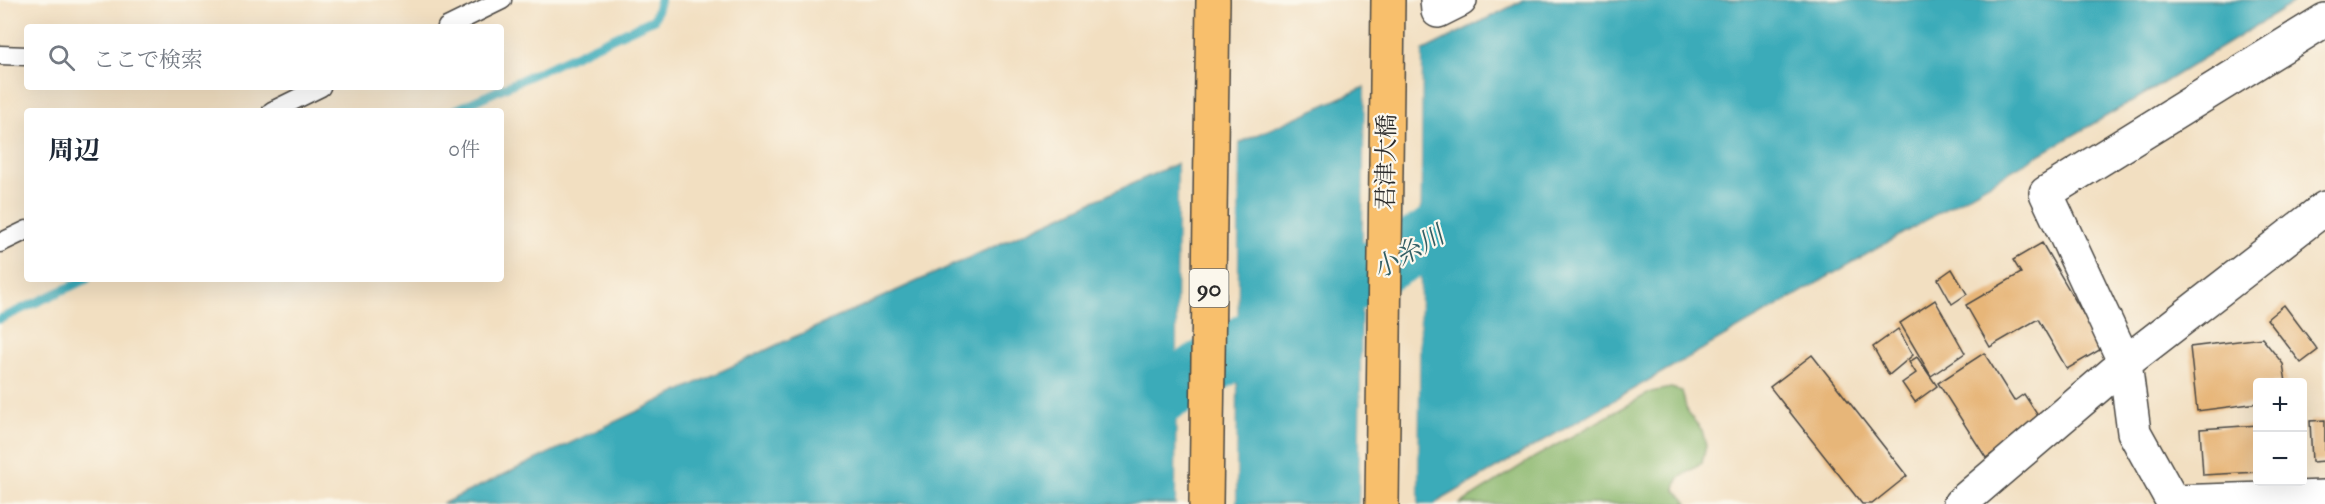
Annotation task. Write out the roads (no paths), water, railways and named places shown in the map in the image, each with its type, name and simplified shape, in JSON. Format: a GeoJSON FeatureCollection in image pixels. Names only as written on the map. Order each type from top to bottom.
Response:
{"type":"FeatureCollection","features":[{"type":"Feature","properties":{"kind":"main road","name":"90"},"geometry":{"type":"LineString","coordinates":[[1206,504],[1213,0]]}},
{"type":"Feature","properties":{"kind":"main road","name":"君津大橋"},"geometry":{"type":"LineString","coordinates":[[1382,504],[1388,0]]}},
{"type":"Feature","properties":{"kind":"street"},"geometry":{"type":"LineString","coordinates":[[1437,0],[1438,11],[1460,0]]}},
{"type":"Feature","properties":{"kind":"street"},"geometry":{"type":"LineString","coordinates":[[2325,21],[2046,193],[2125,363],[2134,432],[2173,503],[2325,497]]}},
{"type":"Feature","properties":{"kind":"street"},"geometry":{"type":"LineString","coordinates":[[1968,501],[2125,363],[2325,208]]}},
{"type":"Feature","properties":{"kind":"lane"},"geometry":{"type":"LineString","coordinates":[[453,24],[502,0]]}},
{"type":"Feature","properties":{"kind":"lane"},"geometry":{"type":"LineString","coordinates":[[0,55],[24,56]]}},
{"type":"Feature","properties":{"kind":"lane"},"geometry":{"type":"LineString","coordinates":[[278,108],[315,90]]}},
{"type":"Feature","properties":{"kind":"lane"},"geometry":{"type":"LineString","coordinates":[[0,243],[24,231]]}},
{"type":"Feature","properties":{"kind":"water"},"geometry":{"type":"Polygon","coordinates":[[[1524,0],[2298,0],[2155,88],[1434,504],[1418,504],[1422,51],[1524,0]]]}},
{"type":"Feature","properties":{"kind":"water"},"geometry":{"type":"Polygon","coordinates":[[[1365,87],[1359,504],[1236,504],[1239,143],[1365,87]]]}},
{"type":"Feature","properties":{"kind":"water"},"geometry":{"type":"Polygon","coordinates":[[[1178,163],[1176,504],[442,504],[781,343],[1178,163]]]}},
{"type":"Feature","properties":{"kind":"waterway"},"geometry":{"type":"LineString","coordinates":[[504,88],[654,19],[660,0]]}},
{"type":"Feature","properties":{"kind":"waterway"},"geometry":{"type":"LineString","coordinates":[[460,108],[499,90]]}},
{"type":"Feature","properties":{"kind":"waterway","name":"小糸川"},"geometry":{"type":"LineString","coordinates":[[968,504],[1177,386],[1259,335],[1489,204]]}},
{"type":"Feature","properties":{"kind":"waterway"},"geometry":{"type":"LineString","coordinates":[[0,319],[80,282]]}}]}
